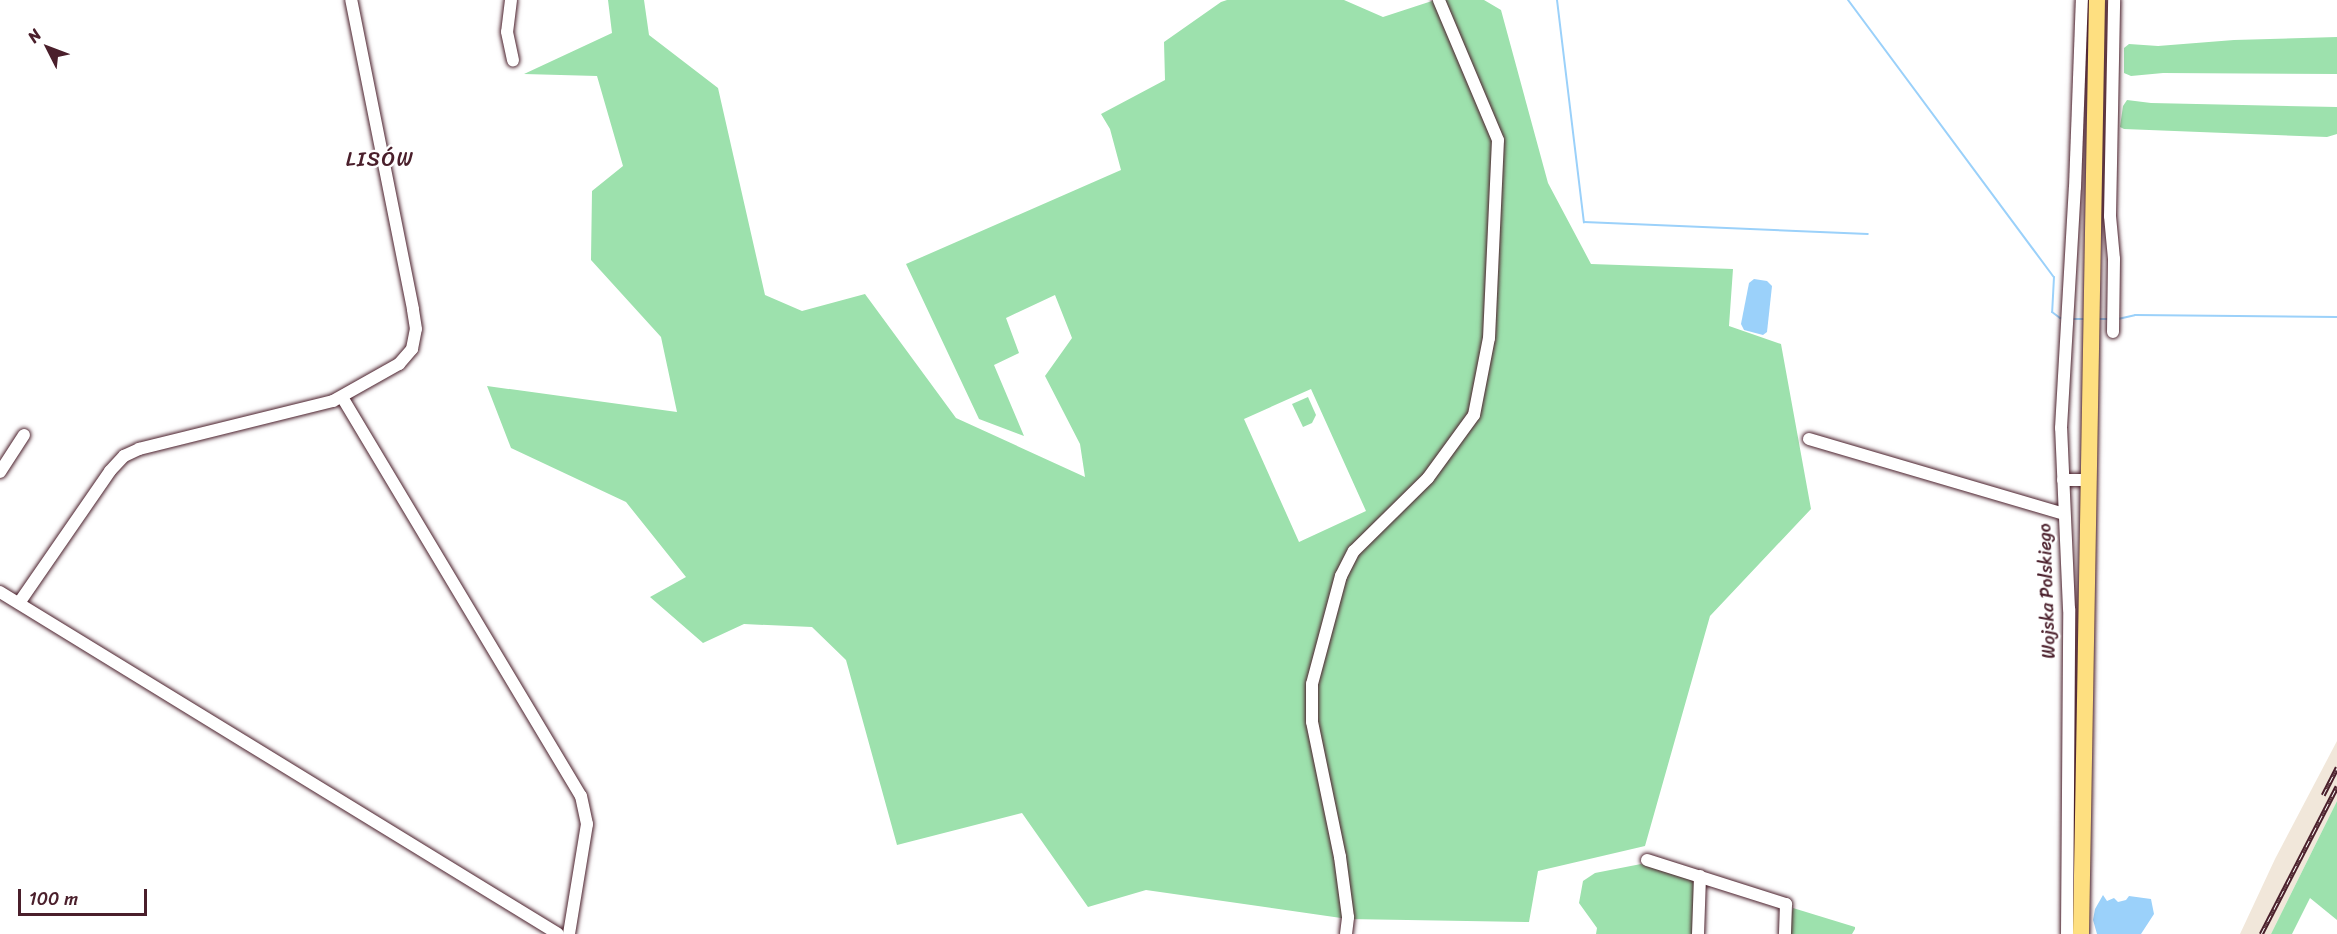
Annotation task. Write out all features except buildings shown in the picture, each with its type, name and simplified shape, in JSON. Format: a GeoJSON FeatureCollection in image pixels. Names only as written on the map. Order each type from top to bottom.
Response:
{"type":"FeatureCollection","features":[{"type":"Feature","properties":{"kind":"main road","name":"Wojska Polskiego"},"geometry":{"type":"LineString","coordinates":[[2081,934],[2097,0]]}},
{"type":"Feature","properties":{"kind":"street"},"geometry":{"type":"LineString","coordinates":[[19,603],[110,471],[124,456],[139,449],[342,397],[405,358],[415,341],[416,329],[351,0]]}},
{"type":"Feature","properties":{"kind":"street"},"geometry":{"type":"LineString","coordinates":[[511,0],[507,32],[513,60]]}},
{"type":"Feature","properties":{"kind":"street"},"geometry":{"type":"LineString","coordinates":[[1346,934],[1348,917],[1340,857],[1312,722],[1312,684],[1341,576],[1354,551],[1428,478],[1474,415],[1489,338],[1498,140],[1439,0]]}},
{"type":"Feature","properties":{"kind":"street"},"geometry":{"type":"LineString","coordinates":[[2064,514],[2061,429],[2068,330],[2082,0]]}},
{"type":"Feature","properties":{"kind":"street"},"geometry":{"type":"LineString","coordinates":[[2113,332],[2114,259],[2110,207],[2114,0]]}},
{"type":"Feature","properties":{"kind":"street"},"geometry":{"type":"LineString","coordinates":[[342,397],[581,796],[587,824],[571,928]]}},
{"type":"Feature","properties":{"kind":"street"},"geometry":{"type":"LineString","coordinates":[[0,472],[24,435]]}},
{"type":"Feature","properties":{"kind":"street","name":"Wojska Polskiego"},"geometry":{"type":"LineString","coordinates":[[1809,439],[2064,514],[2069,609],[2067,934]]}},
{"type":"Feature","properties":{"kind":"street"},"geometry":{"type":"LineString","coordinates":[[2063,480],[2088,480]]}},
{"type":"Feature","properties":{"kind":"street"},"geometry":{"type":"LineString","coordinates":[[0,592],[558,934]]}},
{"type":"Feature","properties":{"kind":"street"},"geometry":{"type":"LineString","coordinates":[[1647,860],[1786,904],[1785,934]]}},
{"type":"Feature","properties":{"kind":"street"},"geometry":{"type":"LineString","coordinates":[[1698,934],[1700,876]]}},
{"type":"Feature","properties":{"kind":"shaded area"},"geometry":{"type":"Polygon","coordinates":[[[2337,741],[2337,801],[2271,934],[2240,934],[2275,859],[2337,741]]]}},
{"type":"Feature","properties":{"kind":"green space"},"geometry":{"type":"Polygon","coordinates":[[[608,0],[644,0],[649,35],[718,88],[765,295],[802,311],[865,294],[956,418],[1085,477],[1080,444],[1045,376],[1072,338],[1055,295],[1006,318],[1019,353],[994,365],[1024,436],[979,419],[906,264],[1121,170],[1110,129],[1101,114],[1165,80],[1164,42],[1221,2],[1227,0],[1344,0],[1383,17],[1435,0],[1484,0],[1501,10],[1548,183],[1591,264],[1733,269],[1729,326],[1781,344],[1811,509],[1710,616],[1645,846],[1538,871],[1529,922],[1348,919],[1146,890],[1088,907],[1022,813],[897,845],[846,660],[812,627],[744,624],[703,643],[650,597],[686,577],[626,502],[511,448],[487,386],[677,412],[661,337],[591,260],[592,191],[623,166],[597,76],[524,74],[612,33],[608,0]],[[1311,389],[1244,419],[1299,542],[1366,511],[1311,389]]]}},
{"type":"Feature","properties":{"kind":"green space"},"geometry":{"type":"Polygon","coordinates":[[[2337,37],[2337,74],[2163,73],[2131,76],[2124,73],[2124,48],[2129,44],[2158,46],[2234,40],[2337,37]]]}},
{"type":"Feature","properties":{"kind":"green space"},"geometry":{"type":"Polygon","coordinates":[[[2127,100],[2151,103],[2337,107],[2337,134],[2327,137],[2124,129],[2120,127],[2123,106],[2127,100]]]}},
{"type":"Feature","properties":{"kind":"green space"},"geometry":{"type":"Polygon","coordinates":[[[1308,397],[1316,415],[1312,423],[1303,427],[1292,404],[1308,397]]]}},
{"type":"Feature","properties":{"kind":"green space"},"geometry":{"type":"Polygon","coordinates":[[[2337,801],[2337,920],[2310,898],[2292,934],[2271,934],[2337,801]]]}},
{"type":"Feature","properties":{"kind":"green space"},"geometry":{"type":"Polygon","coordinates":[[[1641,864],[1692,880],[1696,885],[1693,934],[1596,934],[1597,928],[1579,903],[1583,881],[1595,873],[1641,864]]]}},
{"type":"Feature","properties":{"kind":"green space"},"geometry":{"type":"Polygon","coordinates":[[[1793,908],[1855,927],[1855,929],[1852,934],[1787,934],[1793,908]]]}},
{"type":"Feature","properties":{"kind":"water"},"geometry":{"type":"Polygon","coordinates":[[[1754,279],[1767,281],[1772,286],[1767,332],[1763,335],[1744,330],[1741,324],[1749,283],[1754,279]]]}},
{"type":"Feature","properties":{"kind":"water"},"geometry":{"type":"Polygon","coordinates":[[[2103,895],[2107,901],[2114,898],[2118,902],[2126,900],[2129,896],[2151,899],[2154,914],[2141,934],[2097,934],[2093,920],[2095,909],[2103,895]]]}},
{"type":"Feature","properties":{"kind":"waterway"},"geometry":{"type":"LineString","coordinates":[[1557,0],[1584,222],[1868,234]]}},
{"type":"Feature","properties":{"kind":"waterway"},"geometry":{"type":"LineString","coordinates":[[1848,0],[2054,277],[2052,312],[2064,319]]}},
{"type":"Feature","properties":{"kind":"waterway"},"geometry":{"type":"LineString","coordinates":[[2118,319],[2135,315],[2337,317]]}},
{"type":"Feature","properties":{"kind":"waterway"},"geometry":{"type":"LineString","coordinates":[[2073,319],[2085,319]]}},
{"type":"Feature","properties":{"kind":"waterway"},"geometry":{"type":"LineString","coordinates":[[2097,319],[2109,319]]}},
{"type":"Feature","properties":{"kind":"railway"},"geometry":{"type":"LineString","coordinates":[[2323,795],[2337,767]]}},
{"type":"Feature","properties":{"kind":"railway"},"geometry":{"type":"LineString","coordinates":[[2261,934],[2337,786]]}},
{"type":"Feature","properties":{"kind":"district","name":"LISÓW"},"geometry":{"type":"Point","coordinates":[380,159]}}]}
